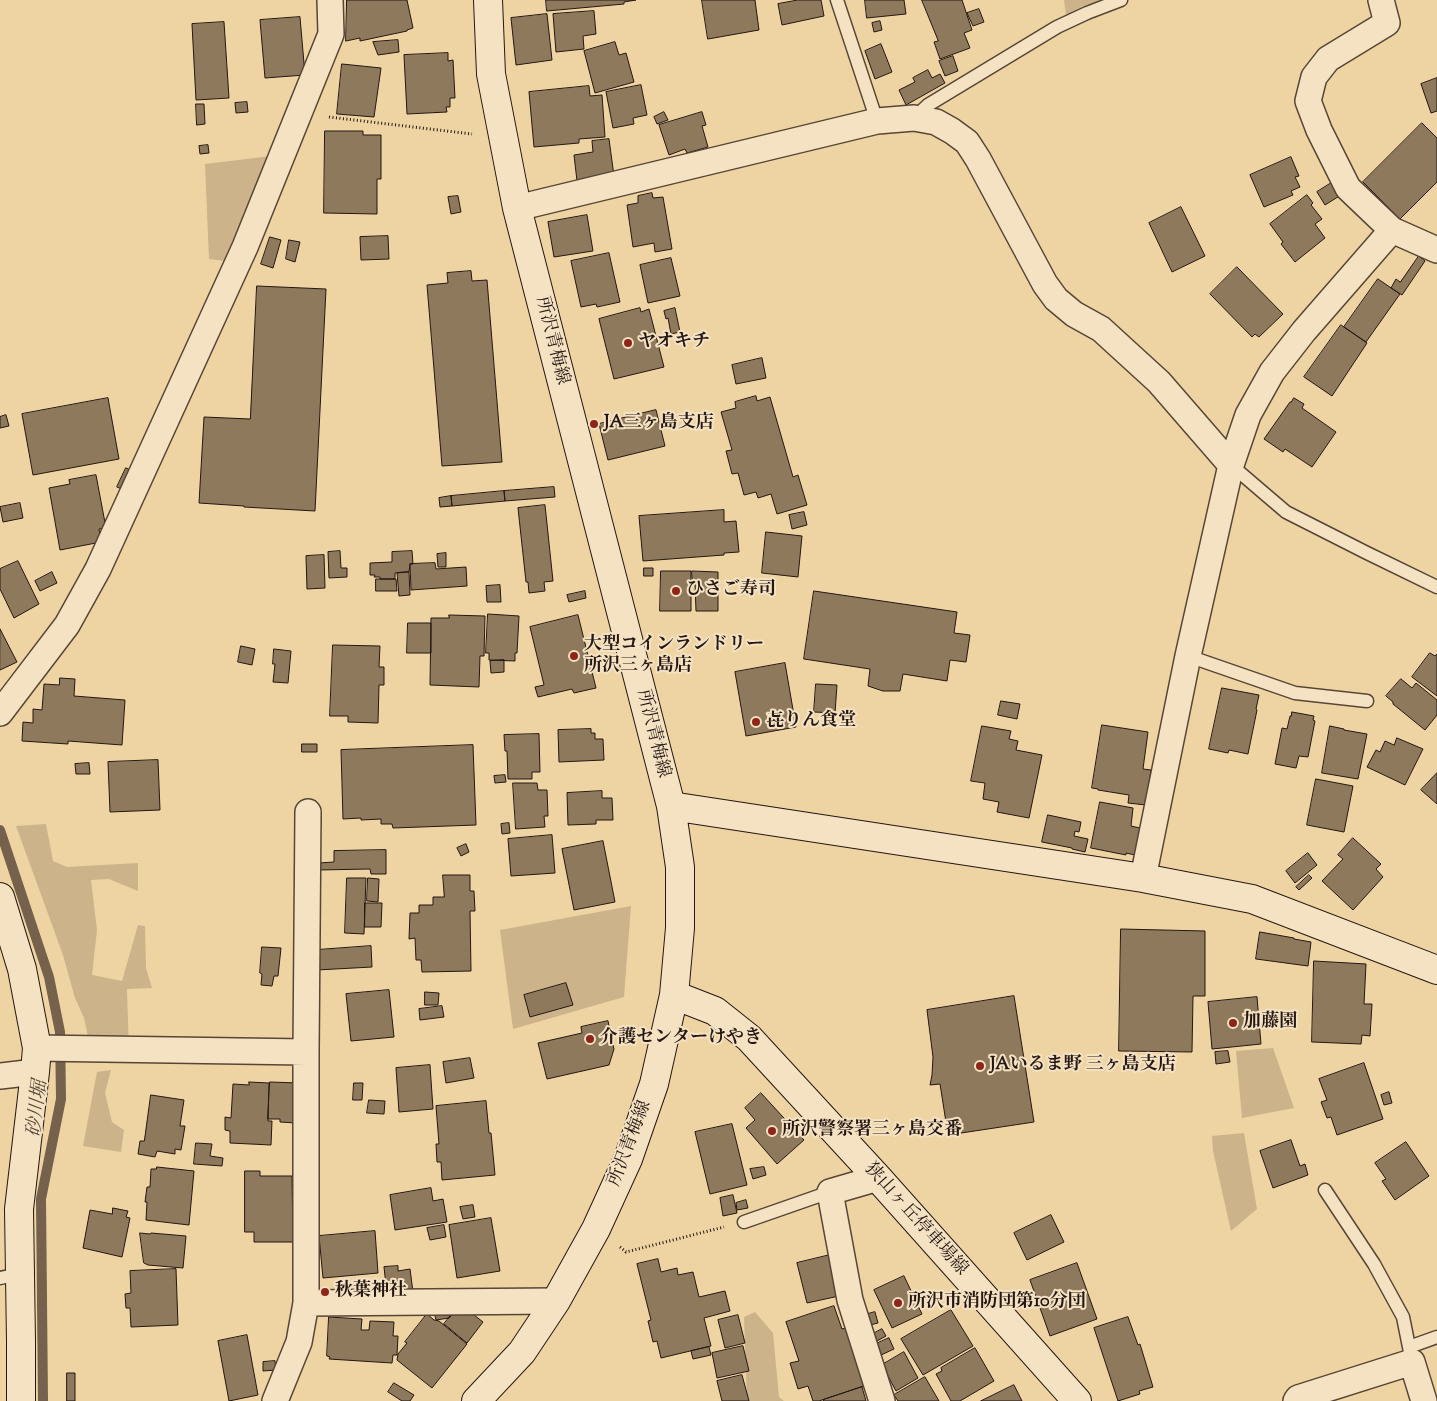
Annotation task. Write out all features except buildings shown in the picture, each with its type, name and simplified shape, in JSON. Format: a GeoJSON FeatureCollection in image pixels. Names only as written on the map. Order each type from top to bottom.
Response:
{"type":"FeatureCollection","features":[{"type":"Feature","properties":{"kind":"main road","name":"所沢青梅線"},"geometry":{"type":"LineString","coordinates":[[476,1401],[522,1352],[556,1301],[596,1229],[628,1159],[654,1084],[674,995],[680,928],[680,867],[671,806],[517,208],[490,74],[484,4]]}},
{"type":"Feature","properties":{"kind":"main road"},"geometry":{"type":"LineString","coordinates":[[671,806],[1143,878],[1252,899],[1437,970]]}},
{"type":"Feature","properties":{"kind":"main road"},"geometry":{"type":"LineString","coordinates":[[0,898],[22,969],[36,1060],[10,1276],[21,1401]]}},
{"type":"Feature","properties":{"kind":"main road","name":"狭山ヶ丘停車場線"},"geometry":{"type":"LineString","coordinates":[[674,995],[715,1011],[749,1038],[878,1178],[1077,1401]]}},
{"type":"Feature","properties":{"kind":"street"},"geometry":{"type":"LineString","coordinates":[[0,713],[67,625],[98,569],[245,247],[331,34],[330,0]]}},
{"type":"Feature","properties":{"kind":"street"},"geometry":{"type":"LineString","coordinates":[[1381,0],[1387,23],[1328,59],[1314,77],[1308,100],[1319,130],[1348,188],[1392,230],[1437,250]]}},
{"type":"Feature","properties":{"kind":"street"},"geometry":{"type":"LineString","coordinates":[[517,208],[877,121],[914,118],[936,122],[952,130],[967,142],[1045,284],[1056,299],[1074,314],[1101,329],[1159,382],[1230,465]]}},
{"type":"Feature","properties":{"kind":"street"},"geometry":{"type":"LineString","coordinates":[[1143,878],[1188,656],[1230,465],[1248,414],[1272,372],[1304,331],[1392,230]]}},
{"type":"Feature","properties":{"kind":"street"},"geometry":{"type":"LineString","coordinates":[[275,1401],[299,1342],[306,1303],[308,812]]}},
{"type":"Feature","properties":{"kind":"street"},"geometry":{"type":"LineString","coordinates":[[0,1076],[36,1060],[75,1048],[306,1052]]}},
{"type":"Feature","properties":{"kind":"street"},"geometry":{"type":"LineString","coordinates":[[878,1178],[830,1192],[850,1300],[882,1401]]}},
{"type":"Feature","properties":{"kind":"street"},"geometry":{"type":"LineString","coordinates":[[306,1303],[556,1301]]}},
{"type":"Feature","properties":{"kind":"street"},"geometry":{"type":"LineString","coordinates":[[1296,1401],[1298,1398],[1411,1354],[1424,1401]]}},
{"type":"Feature","properties":{"kind":"lane"},"geometry":{"type":"LineString","coordinates":[[837,0],[877,121]]}},
{"type":"Feature","properties":{"kind":"lane"},"geometry":{"type":"LineString","coordinates":[[914,118],[928,105],[1057,27],[1121,0]]}},
{"type":"Feature","properties":{"kind":"lane"},"geometry":{"type":"LineString","coordinates":[[1230,465],[1286,512],[1437,587]]}},
{"type":"Feature","properties":{"kind":"lane"},"geometry":{"type":"LineString","coordinates":[[1188,656],[1295,693],[1367,701]]}},
{"type":"Feature","properties":{"kind":"lane"},"geometry":{"type":"LineString","coordinates":[[1325,1190],[1374,1264],[1403,1317],[1411,1354],[1437,1337]]}},
{"type":"Feature","properties":{"kind":"lane"},"geometry":{"type":"LineString","coordinates":[[744,1222],[830,1192]]}},
{"type":"Feature","properties":{"kind":"path"},"geometry":{"type":"LineString","coordinates":[[299,114],[503,138]]}},
{"type":"Feature","properties":{"kind":"path"},"geometry":{"type":"LineString","coordinates":[[596,1229],[626,1252],[744,1222]]}},
{"type":"Feature","properties":{"kind":"shaded area"},"geometry":{"type":"Polygon","coordinates":[[[1064,0],[1105,0],[1083,6],[1066,15],[1064,0]]]}},
{"type":"Feature","properties":{"kind":"shaded area"},"geometry":{"type":"Polygon","coordinates":[[[271,156],[232,262],[209,259],[205,164],[271,156]]]}},
{"type":"Feature","properties":{"kind":"shaded area"},"geometry":{"type":"Polygon","coordinates":[[[46,824],[53,861],[67,867],[138,863],[138,891],[109,879],[91,880],[97,930],[92,975],[122,981],[138,925],[145,926],[146,968],[152,988],[127,989],[129,1055],[92,1054],[84,1018],[75,998],[63,955],[16,826],[46,824]]]}},
{"type":"Feature","properties":{"kind":"shaded area"},"geometry":{"type":"Polygon","coordinates":[[[631,906],[624,997],[513,1029],[500,930],[631,906]]]}},
{"type":"Feature","properties":{"kind":"shaded area"},"geometry":{"type":"Polygon","coordinates":[[[1273,1048],[1294,1108],[1242,1118],[1236,1051],[1273,1048]]]}},
{"type":"Feature","properties":{"kind":"shaded area"},"geometry":{"type":"Polygon","coordinates":[[[111,1070],[105,1093],[112,1122],[124,1130],[121,1152],[83,1146],[97,1072],[111,1070]]]}},
{"type":"Feature","properties":{"kind":"shaded area"},"geometry":{"type":"Polygon","coordinates":[[[1244,1133],[1257,1209],[1231,1231],[1213,1151],[1212,1136],[1244,1133]]]}},
{"type":"Feature","properties":{"kind":"shaded area"},"geometry":{"type":"Polygon","coordinates":[[[755,1312],[773,1333],[779,1397],[784,1401],[747,1401],[744,1317],[755,1312]]]}},
{"type":"Feature","properties":{"kind":"waterway","name":"砂川堀"},"geometry":{"type":"LineString","coordinates":[[0,830],[49,977],[60,1032],[61,1099],[41,1199],[43,1401]]}},
{"type":"Feature","properties":{"kind":"place","name":"ヤオキチ"},"geometry":{"type":"Point","coordinates":[628,343]}},
{"type":"Feature","properties":{"kind":"place","name":"JA三ヶ島支店"},"geometry":{"type":"Point","coordinates":[594,424]}},
{"type":"Feature","properties":{"kind":"place","name":"ひさご寿司"},"geometry":{"type":"Point","coordinates":[676,591]}},
{"type":"Feature","properties":{"kind":"place","name":"大型コインランドリー 所沢三ヶ島店"},"geometry":{"type":"Point","coordinates":[574,656]}},
{"type":"Feature","properties":{"kind":"place","name":"㐂りん食堂"},"geometry":{"type":"Point","coordinates":[756,722]}},
{"type":"Feature","properties":{"kind":"place","name":"加藤園"},"geometry":{"type":"Point","coordinates":[1233,1023]}},
{"type":"Feature","properties":{"kind":"place","name":"介護センターけやき"},"geometry":{"type":"Point","coordinates":[590,1039]}},
{"type":"Feature","properties":{"kind":"place","name":"JAいるま野 三ヶ島支店"},"geometry":{"type":"Point","coordinates":[980,1066]}},
{"type":"Feature","properties":{"kind":"place","name":"所沢警察署三ヶ島交番"},"geometry":{"type":"Point","coordinates":[772,1131]}},
{"type":"Feature","properties":{"kind":"place","name":"秋葉神社"},"geometry":{"type":"Point","coordinates":[325,1292]}},
{"type":"Feature","properties":{"kind":"place","name":"所沢市消防団第10分団"},"geometry":{"type":"Point","coordinates":[898,1303]}}]}
